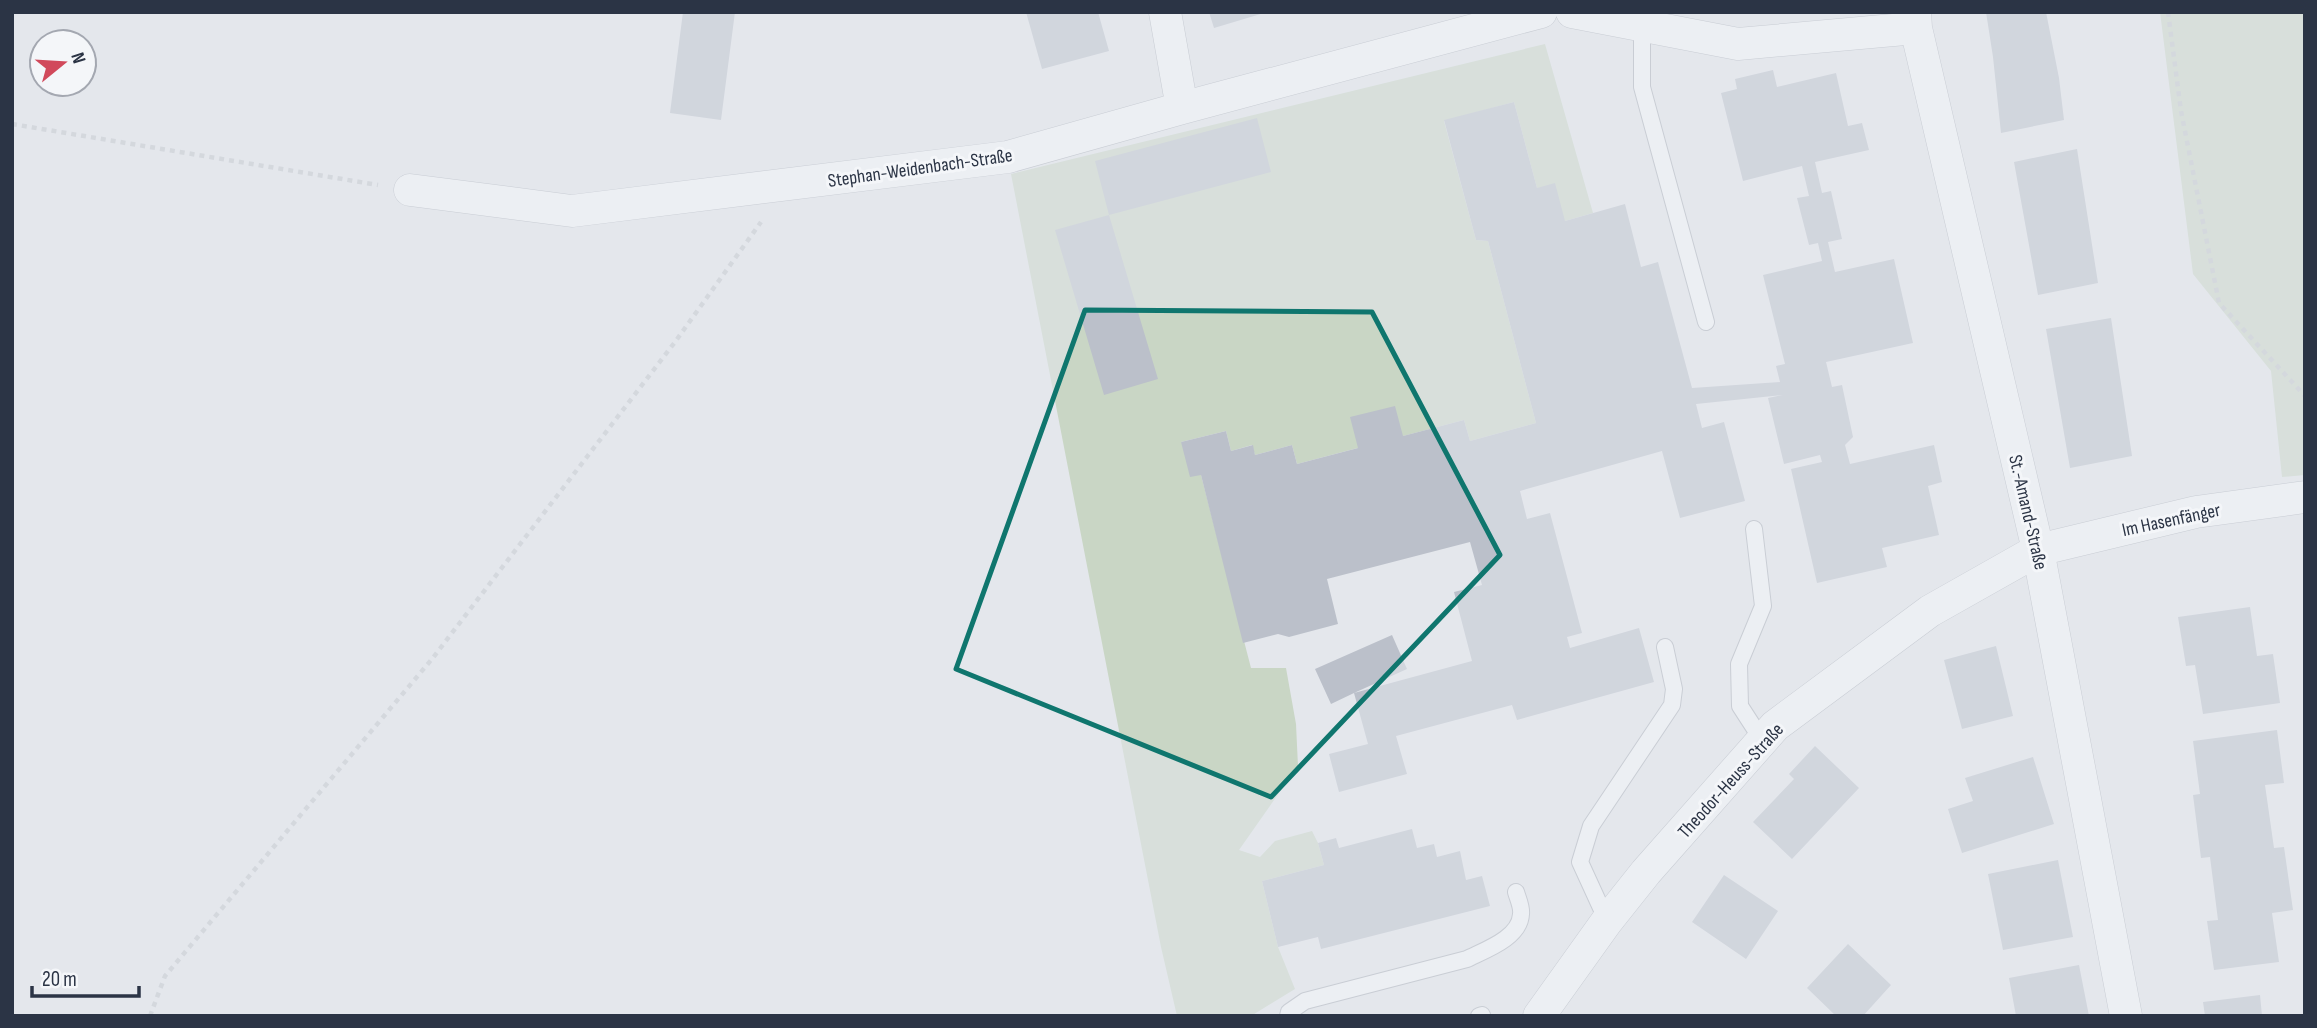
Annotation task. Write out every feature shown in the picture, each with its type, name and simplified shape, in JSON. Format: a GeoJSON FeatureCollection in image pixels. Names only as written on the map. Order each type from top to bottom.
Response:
{"type":"FeatureCollection","features":[{"type":"Feature","properties":{"kind":"street"},"geometry":{"type":"LineString","coordinates":[[1165,12],[1182,108]]}},
{"type":"Feature","properties":{"kind":"street","name":"Stephan-Weidenbach-Straße"},"geometry":{"type":"LineString","coordinates":[[410,190],[572,211],[1008,157],[1541,12]]}},
{"type":"Feature","properties":{"kind":"street"},"geometry":{"type":"LineString","coordinates":[[1572,12],[1738,44],[1916,20]]}},
{"type":"Feature","properties":{"kind":"street","name":"St.-Amand-Straße"},"geometry":{"type":"LineString","coordinates":[[1916,20],[2038,550],[2126,1016]]}},
{"type":"Feature","properties":{"kind":"street","name":"Im Hasenfänger"},"geometry":{"type":"LineString","coordinates":[[2038,550],[2196,512],[2305,497]]}},
{"type":"Feature","properties":{"kind":"street","name":"Theodor-Heuss-Straße"},"geometry":{"type":"LineString","coordinates":[[1539,1016],[1607,920],[1646,872],[1775,726],[1930,611],[2038,550]]}},
{"type":"Feature","properties":{"kind":"lane"},"geometry":{"type":"LineString","coordinates":[[1642,26],[1642,87],[1706,323]]}},
{"type":"Feature","properties":{"kind":"lane"},"geometry":{"type":"LineString","coordinates":[[1754,529],[1763,606],[1739,664],[1740,706],[1762,740]]}},
{"type":"Feature","properties":{"kind":"lane"},"geometry":{"type":"LineString","coordinates":[[1607,920],[1580,862],[1591,826],[1672,705],[1674,690],[1665,647]]}},
{"type":"Feature","properties":{"kind":"lane"},"geometry":{"type":"LineString","coordinates":[[1288,1016],[1289,1012],[1305,1001],[1467,958],[1485,950],[1518,926],[1521,913],[1516,892]]}},
{"type":"Feature","properties":{"kind":"path"},"geometry":{"type":"LineString","coordinates":[[2168,12],[2181,111],[2219,303],[2305,396]]}},
{"type":"Feature","properties":{"kind":"path"},"geometry":{"type":"LineString","coordinates":[[12,124],[410,190]]}},
{"type":"Feature","properties":{"kind":"path"},"geometry":{"type":"LineString","coordinates":[[150,1016],[165,976],[432,659],[675,342],[788,186]]}},
{"type":"Feature","properties":{"kind":"highlighted area"},"geometry":{"type":"Polygon","coordinates":[[[1085,310],[1372,312],[1500,555],[1271,797],[956,669],[1085,310]]]}},
{"type":"Feature","properties":{"kind":"green space"},"geometry":{"type":"Polygon","coordinates":[[[2160,12],[2305,12],[2305,475],[2282,477],[2271,371],[2193,274],[2160,12]]]}},
{"type":"Feature","properties":{"kind":"green space"},"geometry":{"type":"Polygon","coordinates":[[[1545,44],[1593,213],[1565,221],[1537,188],[1514,102],[1444,121],[1476,240],[1488,241],[1536,423],[1470,441],[1464,420],[1297,464],[1292,445],[1255,455],[1252,445],[1231,451],[1226,431],[1181,442],[1201,475],[1251,668],[1286,668],[1296,724],[1298,766],[1239,850],[1260,857],[1275,841],[1312,831],[1324,865],[1262,881],[1278,947],[1295,989],[1251,1016],[1177,1016],[1161,947],[1011,174],[1545,44]]]}},
{"type":"Feature","properties":{"kind":"building"},"geometry":{"type":"Polygon","coordinates":[[[683,12],[735,12],[721,120],[670,113],[683,12]]]}},
{"type":"Feature","properties":{"kind":"building"},"geometry":{"type":"Polygon","coordinates":[[[1026,12],[1098,12],[1109,51],[1042,69],[1026,12]]]}},
{"type":"Feature","properties":{"kind":"building"},"geometry":{"type":"Polygon","coordinates":[[[1209,12],[1264,12],[1264,13],[1214,28],[1209,12]]]}},
{"type":"Feature","properties":{"kind":"building"},"geometry":{"type":"Polygon","coordinates":[[[1986,12],[2046,12],[2064,120],[2001,133],[1986,12]]]}},
{"type":"Feature","properties":{"kind":"building"},"geometry":{"type":"Polygon","coordinates":[[[1773,70],[1777,87],[1836,73],[1848,126],[1862,123],[1869,150],[1815,162],[1822,193],[1831,191],[1842,239],[1828,242],[1835,272],[1894,259],[1913,343],[1826,362],[1832,387],[1842,385],[1853,437],[1845,445],[1850,464],[1934,445],[1942,482],[1928,486],[1939,535],[1882,548],[1887,567],[1817,583],[1791,469],[1822,462],[1820,455],[1784,464],[1768,398],[1783,395],[1696,404],[1702,428],[1724,422],[1745,501],[1680,518],[1662,451],[1520,491],[1527,519],[1550,513],[1582,633],[1567,637],[1570,648],[1639,628],[1654,682],[1517,720],[1512,705],[1396,736],[1407,774],[1339,792],[1329,754],[1368,744],[1354,693],[1472,661],[1454,592],[1482,585],[1470,542],[1327,579],[1338,624],[1289,637],[1278,634],[1243,643],[1201,475],[1190,477],[1181,442],[1226,431],[1231,451],[1253,445],[1255,455],[1292,445],[1297,464],[1358,448],[1350,417],[1395,406],[1403,436],[1464,420],[1470,441],[1536,423],[1488,241],[1476,240],[1444,120],[1514,102],[1537,188],[1555,183],[1565,221],[1625,204],[1641,267],[1658,262],[1692,388],[1780,382],[1776,366],[1785,364],[1763,275],[1822,261],[1818,243],[1809,245],[1797,198],[1809,196],[1802,166],[1743,181],[1721,93],[1737,89],[1735,79],[1773,70]]]}},
{"type":"Feature","properties":{"kind":"building"},"geometry":{"type":"Polygon","coordinates":[[[1257,118],[1271,172],[1109,215],[1095,161],[1257,118]]]}},
{"type":"Feature","properties":{"kind":"building"},"geometry":{"type":"Polygon","coordinates":[[[2077,149],[2098,283],[2038,295],[2014,162],[2077,149]]]}},
{"type":"Feature","properties":{"kind":"building"},"geometry":{"type":"Polygon","coordinates":[[[1109,215],[1158,379],[1104,395],[1055,230],[1109,215]]]}},
{"type":"Feature","properties":{"kind":"building"},"geometry":{"type":"Polygon","coordinates":[[[2111,318],[2132,456],[2070,468],[2046,329],[2111,318]]]}},
{"type":"Feature","properties":{"kind":"building"},"geometry":{"type":"Polygon","coordinates":[[[2250,607],[2257,656],[2273,654],[2280,703],[2203,714],[2195,665],[2186,666],[2178,617],[2250,607]]]}},
{"type":"Feature","properties":{"kind":"building"},"geometry":{"type":"Polygon","coordinates":[[[1392,635],[1407,669],[1331,704],[1315,669],[1392,635]]]}},
{"type":"Feature","properties":{"kind":"building"},"geometry":{"type":"Polygon","coordinates":[[[1996,646],[2013,716],[1962,729],[1944,660],[1996,646]]]}},
{"type":"Feature","properties":{"kind":"building"},"geometry":{"type":"Polygon","coordinates":[[[2277,730],[2284,783],[2265,785],[2274,848],[2284,847],[2293,910],[2272,913],[2279,962],[2214,970],[2207,921],[2218,920],[2210,857],[2201,858],[2193,795],[2200,794],[2193,741],[2277,730]]]}},
{"type":"Feature","properties":{"kind":"building"},"geometry":{"type":"Polygon","coordinates":[[[1815,746],[1859,788],[1792,859],[1753,822],[1794,779],[1789,774],[1815,746]]]}},
{"type":"Feature","properties":{"kind":"building"},"geometry":{"type":"Polygon","coordinates":[[[2033,757],[2054,824],[1962,853],[1948,809],[1973,801],[1965,778],[2033,757]]]}},
{"type":"Feature","properties":{"kind":"building"},"geometry":{"type":"Polygon","coordinates":[[[1412,829],[1417,848],[1434,844],[1437,857],[1460,851],[1466,880],[1482,876],[1490,906],[1321,949],[1318,937],[1278,947],[1262,881],[1324,865],[1318,843],[1336,838],[1339,848],[1412,829]]]}},
{"type":"Feature","properties":{"kind":"building"},"geometry":{"type":"Polygon","coordinates":[[[2058,860],[2073,937],[2003,950],[1988,874],[2058,860]]]}},
{"type":"Feature","properties":{"kind":"building"},"geometry":{"type":"Polygon","coordinates":[[[1724,875],[1778,911],[1746,959],[1692,922],[1724,875]]]}},
{"type":"Feature","properties":{"kind":"building"},"geometry":{"type":"Polygon","coordinates":[[[1848,944],[1891,985],[1863,1016],[1836,1016],[1807,988],[1848,944]]]}},
{"type":"Feature","properties":{"kind":"building"},"geometry":{"type":"Polygon","coordinates":[[[2079,965],[2089,1016],[2016,1016],[2009,978],[2079,965]]]}},
{"type":"Feature","properties":{"kind":"building"},"geometry":{"type":"Polygon","coordinates":[[[2260,995],[2262,1016],[2205,1016],[2203,1002],[2260,995]]]}}]}
